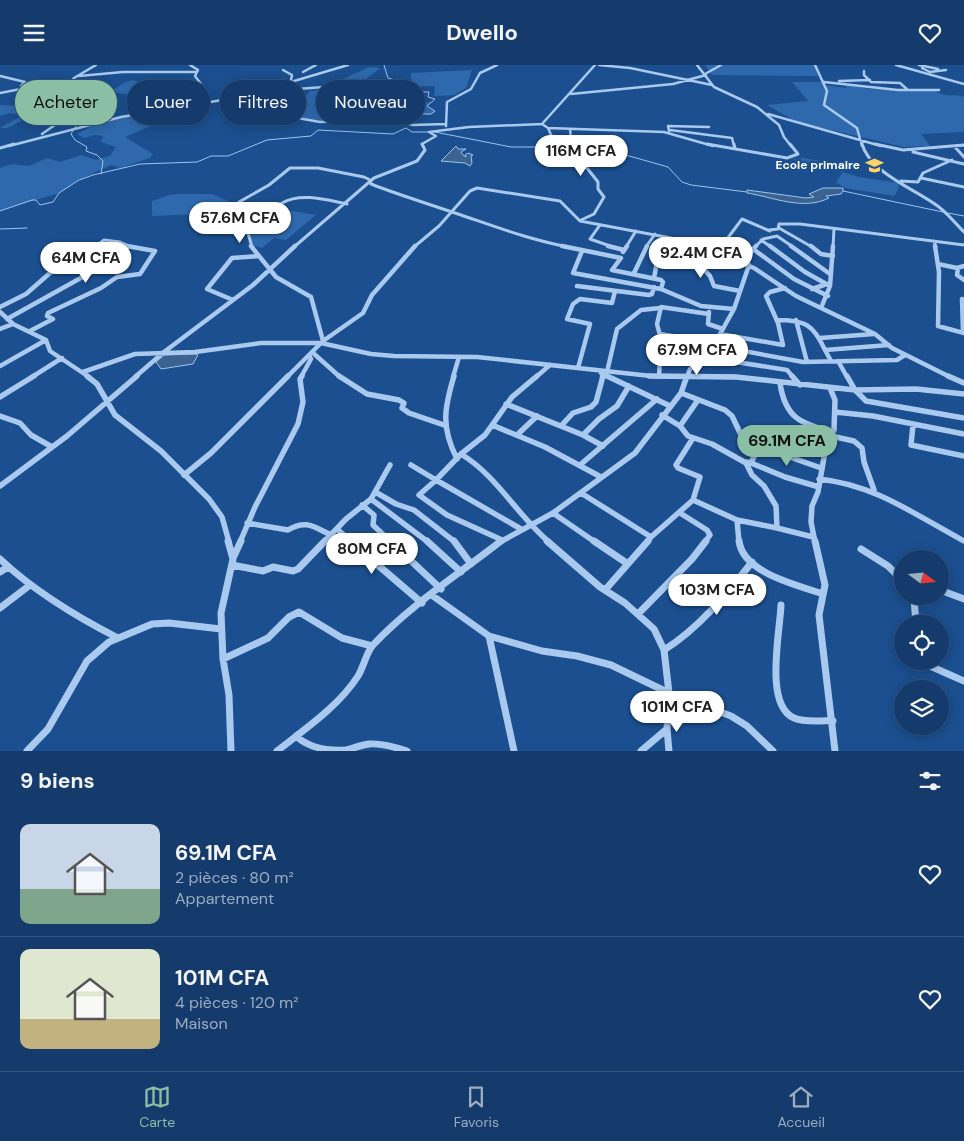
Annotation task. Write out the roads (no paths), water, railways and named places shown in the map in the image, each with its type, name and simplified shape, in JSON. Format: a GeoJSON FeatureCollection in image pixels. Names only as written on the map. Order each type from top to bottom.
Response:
{"type":"FeatureCollection","features":[{"type":"Feature","properties":{"kind":"street"},"geometry":{"type":"LineString","coordinates":[[74,80],[96,65]]}},
{"type":"Feature","properties":{"kind":"street"},"geometry":{"type":"LineString","coordinates":[[190,65],[197,68],[195,76],[198,80]]}},
{"type":"Feature","properties":{"kind":"street"},"geometry":{"type":"LineString","coordinates":[[303,72],[316,65]]}},
{"type":"Feature","properties":{"kind":"street"},"geometry":{"type":"LineString","coordinates":[[283,70],[292,75],[291,80],[348,65]]}},
{"type":"Feature","properties":{"kind":"street"},"geometry":{"type":"LineString","coordinates":[[446,126],[447,102],[471,89],[480,73],[497,65]]}},
{"type":"Feature","properties":{"kind":"street"},"geometry":{"type":"LineString","coordinates":[[571,94],[595,65]]}},
{"type":"Feature","properties":{"kind":"street"},"geometry":{"type":"LineString","coordinates":[[599,65],[630,68],[712,85],[765,113],[863,142],[964,162]]}},
{"type":"Feature","properties":{"kind":"street"},"geometry":{"type":"LineString","coordinates":[[697,65],[712,85]]}},
{"type":"Feature","properties":{"kind":"street"},"geometry":{"type":"LineString","coordinates":[[542,124],[565,96],[571,94],[599,89],[654,87],[690,81],[705,75],[720,65]]}},
{"type":"Feature","properties":{"kind":"street"},"geometry":{"type":"LineString","coordinates":[[815,65],[827,91],[824,105],[857,128],[863,142],[862,149],[890,177],[900,181],[915,182],[921,178],[923,173],[953,161]]}},
{"type":"Feature","properties":{"kind":"street"},"geometry":{"type":"LineString","coordinates":[[896,65],[906,66],[918,73],[964,84]]}},
{"type":"Feature","properties":{"kind":"street"},"geometry":{"type":"LineString","coordinates":[[919,65],[946,68]]}},
{"type":"Feature","properties":{"kind":"street"},"geometry":{"type":"LineString","coordinates":[[931,65],[946,68]]}},
{"type":"Feature","properties":{"kind":"street"},"geometry":{"type":"LineString","coordinates":[[922,68],[930,72]]}},
{"type":"Feature","properties":{"kind":"street"},"geometry":{"type":"LineString","coordinates":[[918,73],[946,68]]}},
{"type":"Feature","properties":{"kind":"street"},"geometry":{"type":"LineString","coordinates":[[935,77],[945,75],[946,68]]}},
{"type":"Feature","properties":{"kind":"street"},"geometry":{"type":"LineString","coordinates":[[864,71],[864,75],[874,87]]}},
{"type":"Feature","properties":{"kind":"street"},"geometry":{"type":"LineString","coordinates":[[79,75],[123,72],[197,72]]}},
{"type":"Feature","properties":{"kind":"street"},"geometry":{"type":"LineString","coordinates":[[0,76],[19,80]]}},
{"type":"Feature","properties":{"kind":"street"},"geometry":{"type":"LineString","coordinates":[[829,83],[839,81],[900,83],[908,90]]}},
{"type":"Feature","properties":{"kind":"street"},"geometry":{"type":"LineString","coordinates":[[824,83],[908,90],[939,90]]}},
{"type":"Feature","properties":{"kind":"street"},"geometry":{"type":"LineString","coordinates":[[0,93],[15,89]]}},
{"type":"Feature","properties":{"kind":"street"},"geometry":{"type":"LineString","coordinates":[[669,132],[698,143],[787,158],[798,154],[784,137],[782,128],[765,113]]}},
{"type":"Feature","properties":{"kind":"street"},"geometry":{"type":"LineString","coordinates":[[0,148],[127,116]]}},
{"type":"Feature","properties":{"kind":"street"},"geometry":{"type":"LineString","coordinates":[[306,119],[320,122],[393,119],[413,125],[542,124],[548,128],[708,132],[732,138],[735,148]]}},
{"type":"Feature","properties":{"kind":"street"},"geometry":{"type":"LineString","coordinates":[[36,138],[55,125]]}},
{"type":"Feature","properties":{"kind":"street"},"geometry":{"type":"LineString","coordinates":[[0,486],[52,447],[164,352],[234,300],[369,182],[384,173],[420,159],[426,150],[422,144],[436,136],[429,132],[446,126]]}},
{"type":"Feature","properties":{"kind":"street"},"geometry":{"type":"LineString","coordinates":[[669,132],[668,126],[709,127]]}},
{"type":"Feature","properties":{"kind":"street"},"geometry":{"type":"LineString","coordinates":[[548,128],[551,135],[567,143],[598,182],[598,189],[604,197],[603,202],[594,214],[580,221]]}},
{"type":"Feature","properties":{"kind":"street"},"geometry":{"type":"LineString","coordinates":[[567,143],[571,139],[570,129]]}},
{"type":"Feature","properties":{"kind":"street"},"geometry":{"type":"LineString","coordinates":[[907,151],[964,145]]}},
{"type":"Feature","properties":{"kind":"street"},"geometry":{"type":"LineString","coordinates":[[954,146],[964,157]]}},
{"type":"Feature","properties":{"kind":"street"},"geometry":{"type":"LineString","coordinates":[[322,342],[311,297],[276,277],[259,256],[248,239],[252,222],[240,201],[254,191],[269,185],[290,167],[331,169],[366,177],[369,182],[420,203],[453,212],[531,240],[621,257]]}},
{"type":"Feature","properties":{"kind":"street"},"geometry":{"type":"LineString","coordinates":[[921,178],[964,187]]}},
{"type":"Feature","properties":{"kind":"street"},"geometry":{"type":"LineString","coordinates":[[900,181],[912,191],[939,207],[964,232]]}},
{"type":"Feature","properties":{"kind":"street"},"geometry":{"type":"LineString","coordinates":[[184,475],[211,453],[322,342],[363,313],[372,295],[389,274],[453,212],[470,191],[480,188],[563,202],[575,218],[580,221],[671,238],[746,264],[821,308],[875,334],[904,355],[964,383]]}},
{"type":"Feature","properties":{"kind":"street"},"geometry":{"type":"LineString","coordinates":[[252,222],[288,201],[315,197],[347,203]]}},
{"type":"Feature","properties":{"kind":"street"},"geometry":{"type":"LineString","coordinates":[[718,253],[742,219],[777,235],[830,274]]}},
{"type":"Feature","properties":{"kind":"street"},"geometry":{"type":"LineString","coordinates":[[779,228],[779,224],[797,224],[964,245]]}},
{"type":"Feature","properties":{"kind":"street"},"geometry":{"type":"LineString","coordinates":[[600,225],[590,239],[603,245],[624,250]]}},
{"type":"Feature","properties":{"kind":"street"},"geometry":{"type":"LineString","coordinates":[[769,231],[779,228],[808,244],[821,254],[833,256]]}},
{"type":"Feature","properties":{"kind":"street"},"geometry":{"type":"LineString","coordinates":[[821,308],[828,296],[834,229]]}},
{"type":"Feature","properties":{"kind":"street"},"geometry":{"type":"LineString","coordinates":[[606,279],[636,231]]}},
{"type":"Feature","properties":{"kind":"street"},"geometry":{"type":"LineString","coordinates":[[634,273],[642,253],[655,234]]}},
{"type":"Feature","properties":{"kind":"street"},"geometry":{"type":"LineString","coordinates":[[276,751],[296,737],[349,687],[358,676],[372,646],[422,603],[502,540],[553,513],[635,453],[662,415],[681,393],[690,369],[704,357],[723,329],[734,309],[746,264],[753,249],[761,241],[777,235]]}},
{"type":"Feature","properties":{"kind":"street"},"geometry":{"type":"LineString","coordinates":[[654,278],[658,261],[671,238]]}},
{"type":"Feature","properties":{"kind":"street"},"geometry":{"type":"LineString","coordinates":[[0,307],[26,294],[54,270],[90,251],[104,240],[120,242],[128,247],[156,251],[142,273],[112,279],[100,288],[48,313],[47,315],[53,319],[30,331]]}},
{"type":"Feature","properties":{"kind":"street"},"geometry":{"type":"LineString","coordinates":[[761,241],[805,272],[828,285]]}},
{"type":"Feature","properties":{"kind":"street"},"geometry":{"type":"LineString","coordinates":[[934,241],[938,264],[938,326],[964,333],[962,299]]}},
{"type":"Feature","properties":{"kind":"street"},"geometry":{"type":"LineString","coordinates":[[694,245],[692,256],[698,265],[707,270],[714,287],[740,291]]}},
{"type":"Feature","properties":{"kind":"street"},"geometry":{"type":"LineString","coordinates":[[7,319],[97,269],[128,247]]}},
{"type":"Feature","properties":{"kind":"street"},"geometry":{"type":"LineString","coordinates":[[753,249],[812,289],[828,296]]}},
{"type":"Feature","properties":{"kind":"street"},"geometry":{"type":"LineString","coordinates":[[582,251],[573,273],[654,287],[700,305],[734,309]]}},
{"type":"Feature","properties":{"kind":"street"},"geometry":{"type":"LineString","coordinates":[[234,300],[210,293],[207,289],[232,259],[259,256]]}},
{"type":"Feature","properties":{"kind":"street"},"geometry":{"type":"LineString","coordinates":[[938,264],[958,268],[964,266]]}},
{"type":"Feature","properties":{"kind":"street"},"geometry":{"type":"LineString","coordinates":[[958,268],[957,275],[964,281]]}},
{"type":"Feature","properties":{"kind":"street"},"geometry":{"type":"LineString","coordinates":[[612,270],[654,278],[663,282],[661,289]]}},
{"type":"Feature","properties":{"kind":"street"},"geometry":{"type":"LineString","coordinates":[[812,289],[828,285]]}},
{"type":"Feature","properties":{"kind":"street"},"geometry":{"type":"LineString","coordinates":[[577,286],[650,295],[654,287]]}},
{"type":"Feature","properties":{"kind":"street"},"geometry":{"type":"LineString","coordinates":[[720,334],[783,345],[777,320],[766,295],[785,288]]}},
{"type":"Feature","properties":{"kind":"street"},"geometry":{"type":"LineString","coordinates":[[578,368],[590,324],[567,319],[572,306],[575,300],[580,299],[612,303],[615,291]]}},
{"type":"Feature","properties":{"kind":"street"},"geometry":{"type":"LineString","coordinates":[[709,307],[709,325],[723,329]]}},
{"type":"Feature","properties":{"kind":"street"},"geometry":{"type":"LineString","coordinates":[[561,426],[574,413],[594,405],[618,328],[625,325],[641,308],[709,313]]}},
{"type":"Feature","properties":{"kind":"street"},"geometry":{"type":"LineString","coordinates":[[659,377],[660,335],[657,324],[660,308]]}},
{"type":"Feature","properties":{"kind":"street"},"geometry":{"type":"LineString","coordinates":[[0,312],[13,324],[46,340],[50,351],[84,372],[102,391],[106,400],[122,421],[161,451],[209,499],[222,517],[233,562]]}},
{"type":"Feature","properties":{"kind":"street"},"geometry":{"type":"LineString","coordinates":[[777,320],[796,321],[811,325],[831,361]]}},
{"type":"Feature","properties":{"kind":"street"},"geometry":{"type":"LineString","coordinates":[[796,321],[807,362]]}},
{"type":"Feature","properties":{"kind":"street"},"geometry":{"type":"LineString","coordinates":[[0,329],[13,324]]}},
{"type":"Feature","properties":{"kind":"street"},"geometry":{"type":"LineString","coordinates":[[820,339],[875,334]]}},
{"type":"Feature","properties":{"kind":"street"},"geometry":{"type":"LineString","coordinates":[[660,335],[807,362],[898,360],[904,355]]}},
{"type":"Feature","properties":{"kind":"street"},"geometry":{"type":"LineString","coordinates":[[0,366],[46,340]]}},
{"type":"Feature","properties":{"kind":"street"},"geometry":{"type":"LineString","coordinates":[[84,372],[119,358],[164,352],[195,352],[262,343],[322,342],[371,354],[459,357],[578,368],[603,373],[686,378],[736,377],[855,390],[916,389],[964,394]]}},
{"type":"Feature","properties":{"kind":"street"},"geometry":{"type":"LineString","coordinates":[[825,350],[889,345]]}},
{"type":"Feature","properties":{"kind":"street"},"geometry":{"type":"LineString","coordinates":[[310,353],[358,391],[372,395],[395,397],[404,403],[402,408],[409,413],[444,425]]}},
{"type":"Feature","properties":{"kind":"street"},"geometry":{"type":"LineString","coordinates":[[231,751],[229,695],[222,659],[222,600],[233,562],[248,523],[298,425],[303,402],[300,379],[311,359],[310,353]]}},
{"type":"Feature","properties":{"kind":"street"},"geometry":{"type":"LineString","coordinates":[[459,357],[448,389],[444,425],[446,439],[459,456],[474,462],[498,486],[530,526],[654,629],[664,650],[669,693],[667,729],[670,751]]}},
{"type":"Feature","properties":{"kind":"street"},"geometry":{"type":"LineString","coordinates":[[704,357],[788,370]]}},
{"type":"Feature","properties":{"kind":"street"},"geometry":{"type":"LineString","coordinates":[[0,397],[62,358]]}},
{"type":"Feature","properties":{"kind":"street"},"geometry":{"type":"LineString","coordinates":[[786,358],[788,370],[800,385]]}},
{"type":"Feature","properties":{"kind":"street"},"geometry":{"type":"LineString","coordinates":[[838,361],[855,390],[868,402],[964,418]]}},
{"type":"Feature","properties":{"kind":"street"},"geometry":{"type":"LineString","coordinates":[[502,540],[453,518],[419,495],[459,456],[483,437],[506,404],[550,365]]}},
{"type":"Feature","properties":{"kind":"street"},"geometry":{"type":"LineString","coordinates":[[603,373],[670,406]]}},
{"type":"Feature","properties":{"kind":"street"},"geometry":{"type":"LineString","coordinates":[[780,383],[782,400],[789,413],[805,425],[854,441],[863,449],[864,462],[874,490]]}},
{"type":"Feature","properties":{"kind":"street"},"geometry":{"type":"LineString","coordinates":[[583,435],[618,406],[628,386]]}},
{"type":"Feature","properties":{"kind":"street"},"geometry":{"type":"LineString","coordinates":[[830,387],[835,397],[832,434],[827,440],[819,487],[812,506],[813,537],[823,573],[823,594],[818,615],[833,721],[835,751]]}},
{"type":"Feature","properties":{"kind":"street"},"geometry":{"type":"LineString","coordinates":[[681,393],[725,410],[732,416],[743,439],[821,468]]}},
{"type":"Feature","properties":{"kind":"street"},"geometry":{"type":"LineString","coordinates":[[580,465],[657,399]]}},
{"type":"Feature","properties":{"kind":"street"},"geometry":{"type":"LineString","coordinates":[[680,425],[698,400]]}},
{"type":"Feature","properties":{"kind":"street"},"geometry":{"type":"LineString","coordinates":[[506,404],[583,435],[603,446]]}},
{"type":"Feature","properties":{"kind":"street"},"geometry":{"type":"LineString","coordinates":[[835,412],[873,415],[913,425],[964,434]]}},
{"type":"Feature","properties":{"kind":"street"},"geometry":{"type":"LineString","coordinates":[[662,415],[680,425],[686,435],[712,444],[748,462],[785,477],[819,487]]}},
{"type":"Feature","properties":{"kind":"street"},"geometry":{"type":"LineString","coordinates":[[0,416],[20,423],[32,435],[52,447]]}},
{"type":"Feature","properties":{"kind":"street"},"geometry":{"type":"LineString","coordinates":[[517,435],[537,416]]}},
{"type":"Feature","properties":{"kind":"street"},"geometry":{"type":"LineString","coordinates":[[492,425],[580,465],[601,477]]}},
{"type":"Feature","properties":{"kind":"street"},"geometry":{"type":"LineString","coordinates":[[913,425],[910,438],[912,445],[964,457]]}},
{"type":"Feature","properties":{"kind":"street"},"geometry":{"type":"LineString","coordinates":[[605,590],[660,526],[680,513],[693,499],[700,477],[678,468],[676,465],[693,438]]}},
{"type":"Feature","properties":{"kind":"street"},"geometry":{"type":"LineString","coordinates":[[748,462],[759,446]]}},
{"type":"Feature","properties":{"kind":"street"},"geometry":{"type":"LineString","coordinates":[[748,462],[752,475],[764,486],[776,506],[777,528]]}},
{"type":"Feature","properties":{"kind":"street"},"geometry":{"type":"LineString","coordinates":[[233,562],[263,571],[273,567],[295,571],[362,505],[377,493],[390,465]]}},
{"type":"Feature","properties":{"kind":"street"},"geometry":{"type":"LineString","coordinates":[[411,465],[521,529]]}},
{"type":"Feature","properties":{"kind":"street"},"geometry":{"type":"LineString","coordinates":[[819,479],[851,481],[874,490],[964,541]]}},
{"type":"Feature","properties":{"kind":"street"},"geometry":{"type":"LineString","coordinates":[[377,493],[414,510],[458,544],[470,564]]}},
{"type":"Feature","properties":{"kind":"street"},"geometry":{"type":"LineString","coordinates":[[581,493],[651,537]]}},
{"type":"Feature","properties":{"kind":"street"},"geometry":{"type":"LineString","coordinates":[[371,499],[422,536],[461,572]]}},
{"type":"Feature","properties":{"kind":"street"},"geometry":{"type":"LineString","coordinates":[[693,499],[737,521],[813,537]]}},
{"type":"Feature","properties":{"kind":"street"},"geometry":{"type":"LineString","coordinates":[[362,505],[374,515],[373,525],[441,589]]}},
{"type":"Feature","properties":{"kind":"street"},"geometry":{"type":"LineString","coordinates":[[553,513],[628,564]]}},
{"type":"Feature","properties":{"kind":"street"},"geometry":{"type":"LineString","coordinates":[[638,614],[692,559],[710,535],[707,530],[680,513]]}},
{"type":"Feature","properties":{"kind":"street"},"geometry":{"type":"LineString","coordinates":[[737,521],[741,552],[752,562],[777,577],[823,594]]}},
{"type":"Feature","properties":{"kind":"street"},"geometry":{"type":"LineString","coordinates":[[248,523],[288,530],[298,524],[306,524],[331,535]]}},
{"type":"Feature","properties":{"kind":"street"},"geometry":{"type":"LineString","coordinates":[[337,529],[422,603]]}},
{"type":"Feature","properties":{"kind":"street"},"geometry":{"type":"LineString","coordinates":[[861,549],[888,566],[894,572]]}},
{"type":"Feature","properties":{"kind":"street"},"geometry":{"type":"LineString","coordinates":[[0,559],[30,585],[77,617],[118,638]]}},
{"type":"Feature","properties":{"kind":"street"},"geometry":{"type":"LineString","coordinates":[[664,650],[680,640],[733,586],[752,562]]}},
{"type":"Feature","properties":{"kind":"street"},"geometry":{"type":"LineString","coordinates":[[0,572],[8,567]]}},
{"type":"Feature","properties":{"kind":"street"},"geometry":{"type":"LineString","coordinates":[[0,608],[30,585]]}},
{"type":"Feature","properties":{"kind":"street"},"geometry":{"type":"LineString","coordinates":[[949,593],[964,599]]}},
{"type":"Feature","properties":{"kind":"street"},"geometry":{"type":"LineString","coordinates":[[433,596],[489,636],[542,651],[577,656],[611,665],[669,693],[731,716],[747,726],[773,751]]}},
{"type":"Feature","properties":{"kind":"street"},"geometry":{"type":"LineString","coordinates":[[781,605],[781,632],[775,675],[780,706],[794,718],[833,721]]}},
{"type":"Feature","properties":{"kind":"street"},"geometry":{"type":"LineString","coordinates":[[222,659],[268,638],[288,617],[298,612],[342,638],[372,646]]}},
{"type":"Feature","properties":{"kind":"street"},"geometry":{"type":"LineString","coordinates":[[27,751],[50,726],[77,674],[93,653],[118,638],[152,624],[174,623],[203,629],[221,629]]}},
{"type":"Feature","properties":{"kind":"street"},"geometry":{"type":"LineString","coordinates":[[489,636],[514,751]]}},
{"type":"Feature","properties":{"kind":"street"},"geometry":{"type":"LineString","coordinates":[[939,670],[964,681]]}},
{"type":"Feature","properties":{"kind":"street"},"geometry":{"type":"LineString","coordinates":[[641,751],[667,729]]}},
{"type":"Feature","properties":{"kind":"street"},"geometry":{"type":"LineString","coordinates":[[296,737],[309,749],[333,751],[349,749],[360,745],[379,745],[407,751]]}},
{"type":"Feature","properties":{"kind":"waterway"},"geometry":{"type":"LineString","coordinates":[[384,65],[388,78],[395,80]]}},
{"type":"Feature","properties":{"kind":"waterway"},"geometry":{"type":"LineString","coordinates":[[425,92],[429,92],[428,97],[435,99],[427,106],[435,111],[431,114],[425,114]]}},
{"type":"Feature","properties":{"kind":"waterway"},"geometry":{"type":"LineString","coordinates":[[77,125],[71,134],[75,140],[87,147],[86,151],[97,155],[103,161],[101,173]]}},
{"type":"Feature","properties":{"kind":"waterway"},"geometry":{"type":"LineString","coordinates":[[101,173],[140,164],[197,162],[211,156],[228,156],[267,140],[311,136],[318,130],[393,134],[406,128],[412,132],[430,132]]}},
{"type":"Feature","properties":{"kind":"waterway"},"geometry":{"type":"LineString","coordinates":[[435,132],[511,147],[548,147],[572,143],[594,146],[668,167],[682,182],[691,185],[747,192]]}},
{"type":"Feature","properties":{"kind":"waterway"},"geometry":{"type":"LineString","coordinates":[[0,211],[32,200],[36,200],[40,205],[53,202],[59,193],[79,180],[101,173]]}},
{"type":"Feature","properties":{"kind":"waterway"},"geometry":{"type":"LineString","coordinates":[[843,191],[943,212]]}},
{"type":"Feature","properties":{"kind":"waterway"},"geometry":{"type":"LineString","coordinates":[[948,213],[964,216]]}},
{"type":"Feature","properties":{"kind":"waterway"},"geometry":{"type":"LineString","coordinates":[[0,229],[27,228]]}},
{"type":"Feature","properties":{"kind":"place","name":"Ecole primaire"},"geometry":{"type":"Point","coordinates":[874,165]}}]}
